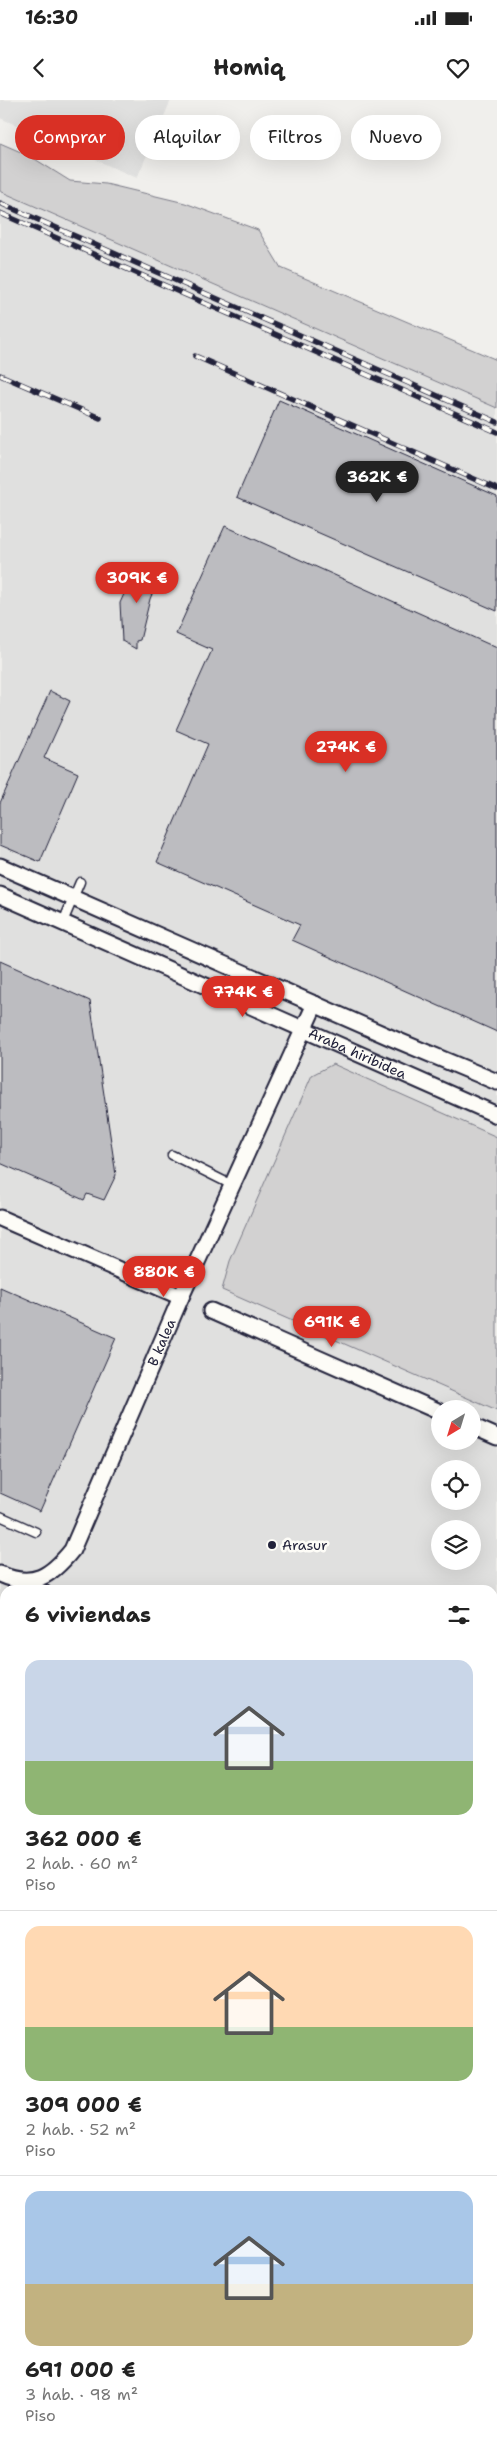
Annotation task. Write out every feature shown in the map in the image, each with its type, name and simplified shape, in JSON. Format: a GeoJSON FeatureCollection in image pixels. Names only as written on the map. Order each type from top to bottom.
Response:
{"type":"FeatureCollection","features":[{"type":"Feature","properties":{"kind":"street","name":"Araba hiribidea"},"geometry":{"type":"LineString","coordinates":[[0,866],[497,1082]]}},
{"type":"Feature","properties":{"kind":"street","name":"Araba hiribidea"},"geometry":{"type":"LineString","coordinates":[[0,895],[497,1115]]}},
{"type":"Feature","properties":{"kind":"street","name":"B kalea"},"geometry":{"type":"LineString","coordinates":[[25,1582],[42,1577],[58,1567],[72,1550],[181,1297],[315,1004]]}},
{"type":"Feature","properties":{"kind":"street"},"geometry":{"type":"LineString","coordinates":[[0,1218],[181,1297]]}},
{"type":"Feature","properties":{"kind":"street"},"geometry":{"type":"LineString","coordinates":[[211,1311],[431,1408]]}},
{"type":"Feature","properties":{"kind":"street"},"geometry":{"type":"LineString","coordinates":[[481,1430],[497,1437]]}},
{"type":"Feature","properties":{"kind":"street"},"geometry":{"type":"LineString","coordinates":[[0,1574],[16,1581],[25,1582]]}},
{"type":"Feature","properties":{"kind":"lane"},"geometry":{"type":"LineString","coordinates":[[63,922],[80,882]]}},
{"type":"Feature","properties":{"kind":"lane"},"geometry":{"type":"LineString","coordinates":[[172,1155],[232,1185]]}},
{"type":"Feature","properties":{"kind":"lane"},"geometry":{"type":"LineString","coordinates":[[0,1516],[36,1532]]}},
{"type":"Feature","properties":{"kind":"lane"},"geometry":{"type":"LineString","coordinates":[[25,1582],[33,1585]]}},
{"type":"Feature","properties":{"kind":"shaded area"},"geometry":{"type":"Polygon","coordinates":[[[0,100],[171,100],[164,115],[135,115],[135,160],[145,160],[137,178],[96,160],[125,160],[125,115],[15,115],[15,125],[0,118],[0,100]]]}},
{"type":"Feature","properties":{"kind":"shaded area"},"geometry":{"type":"Polygon","coordinates":[[[0,143],[15,150],[15,160],[36,160],[70,181],[106,184],[185,203],[258,230],[281,268],[497,360],[497,408],[0,191],[0,143]]]}},
{"type":"Feature","properties":{"kind":"shaded area","name":"Arasur"},"geometry":{"type":"Polygon","coordinates":[[[0,191],[497,408],[497,1585],[0,1585],[0,191]]]}},
{"type":"Feature","properties":{"kind":"shaded area"},"geometry":{"type":"Polygon","coordinates":[[[333,1064],[497,1137],[497,1411],[481,1404],[481,1400],[472,1400],[222,1290],[230,1261],[312,1075],[333,1064]]]}},
{"type":"Feature","properties":{"kind":"building"},"geometry":{"type":"Polygon","coordinates":[[[279,400],[497,496],[497,611],[237,497],[279,400]]]}},
{"type":"Feature","properties":{"kind":"building"},"geometry":{"type":"Polygon","coordinates":[[[225,526],[497,648],[497,1032],[292,940],[300,925],[157,862],[208,744],[176,730],[212,650],[176,634],[225,526]]]}},
{"type":"Feature","properties":{"kind":"building"},"geometry":{"type":"Polygon","coordinates":[[[137,565],[160,575],[150,599],[140,640],[136,641],[136,649],[122,641],[120,603],[137,565]]]}},
{"type":"Feature","properties":{"kind":"building"},"geometry":{"type":"Polygon","coordinates":[[[50,691],[70,701],[44,758],[78,773],[40,862],[0,845],[0,803],[50,691]]]}},
{"type":"Feature","properties":{"kind":"building"},"geometry":{"type":"Polygon","coordinates":[[[0,961],[90,1001],[116,1175],[104,1200],[87,1194],[84,1200],[0,1163],[0,961]]]}},
{"type":"Feature","properties":{"kind":"building"},"geometry":{"type":"Polygon","coordinates":[[[0,1287],[116,1338],[40,1511],[0,1493],[0,1287]]]}},
{"type":"Feature","properties":{"kind":"railway"},"geometry":{"type":"LineString","coordinates":[[0,203],[497,422]]}},
{"type":"Feature","properties":{"kind":"railway"},"geometry":{"type":"LineString","coordinates":[[0,213],[497,432]]}},
{"type":"Feature","properties":{"kind":"railway"},"geometry":{"type":"LineString","coordinates":[[195,356],[497,489]]}},
{"type":"Feature","properties":{"kind":"railway"},"geometry":{"type":"LineString","coordinates":[[0,375],[100,418]]}},
{"type":"Feature","properties":{"kind":"place","name":"Arasur"},"geometry":{"type":"Point","coordinates":[272,1545]}}]}
